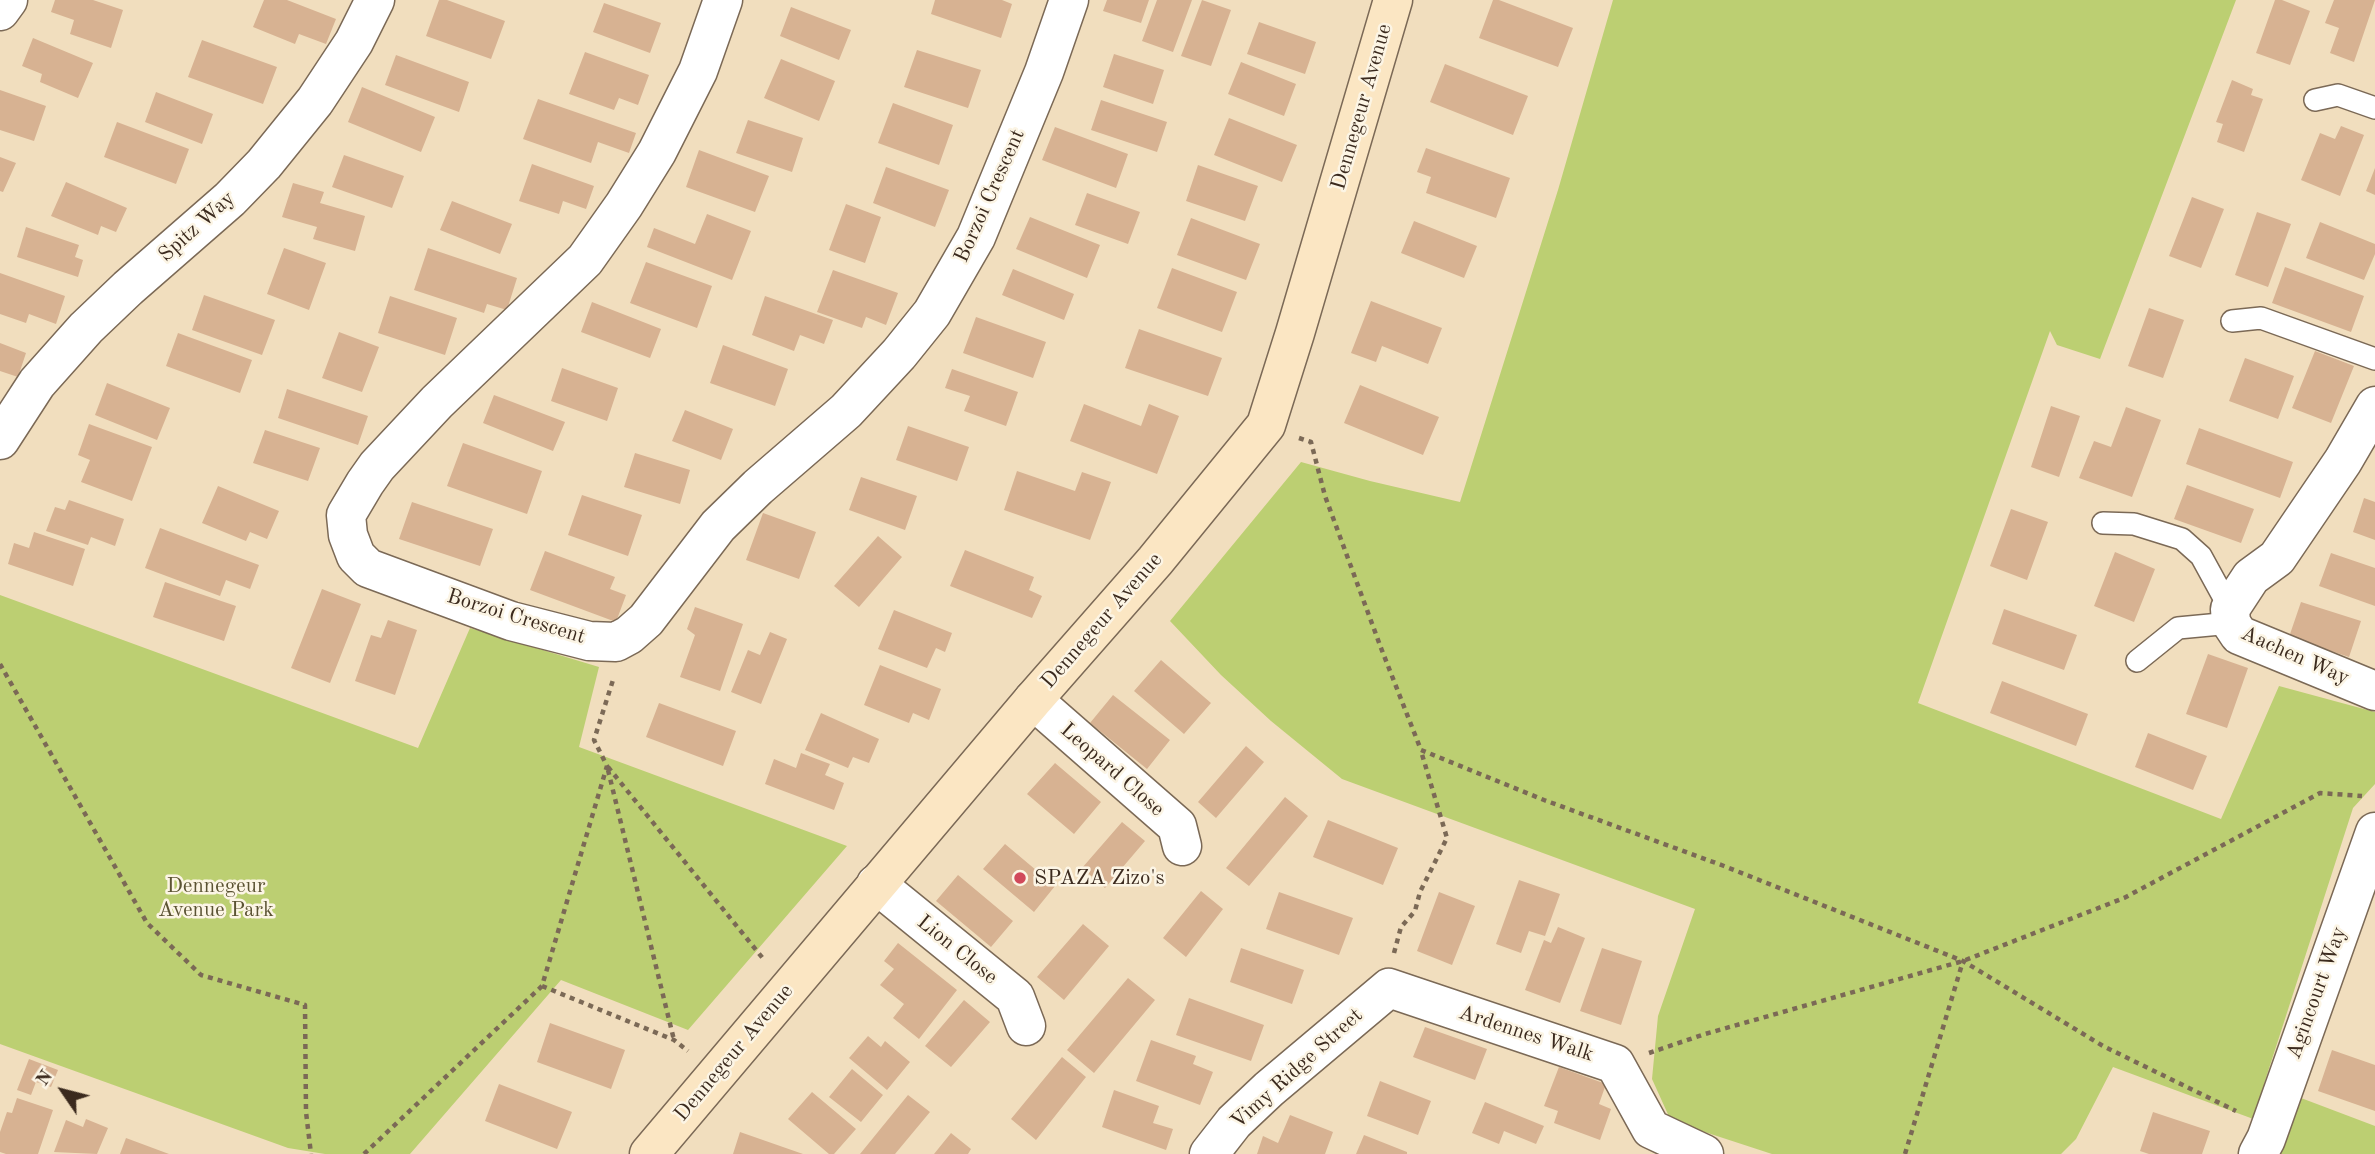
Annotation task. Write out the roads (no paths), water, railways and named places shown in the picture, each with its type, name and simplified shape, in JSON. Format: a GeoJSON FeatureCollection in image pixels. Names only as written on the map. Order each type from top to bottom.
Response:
{"type":"FeatureCollection","features":[{"type":"Feature","properties":{"kind":"street"},"geometry":{"type":"LineString","coordinates":[[0,11],[8,0]]}},
{"type":"Feature","properties":{"kind":"street","name":"Spitz Way"},"geometry":{"type":"LineString","coordinates":[[0,440],[37,383],[86,328],[230,199],[264,164],[314,101],[348,52],[375,0]]}},
{"type":"Feature","properties":{"kind":"street","name":"Borzoi Crescent"},"geometry":{"type":"LineString","coordinates":[[723,0],[698,71],[657,152],[585,260],[436,402],[377,466],[346,515],[348,535],[356,556],[368,568],[511,621],[589,641],[616,642],[629,635],[646,620],[718,526],[758,487],[846,411],[899,354],[932,313],[976,237],[1044,72],[1069,0]]}},
{"type":"Feature","properties":{"kind":"street","name":"Dennegeur Avenue"},"geometry":{"type":"LineString","coordinates":[[649,1154],[1032,700],[1155,561],[1266,425],[1393,0]]}},
{"type":"Feature","properties":{"kind":"street"},"geometry":{"type":"LineString","coordinates":[[2231,616],[2251,577],[2277,558],[2343,461],[2375,406]]}},
{"type":"Feature","properties":{"kind":"street","name":"Aachen Way"},"geometry":{"type":"LineString","coordinates":[[2231,616],[2239,635],[2375,691]]}},
{"type":"Feature","properties":{"kind":"street","name":"Leopard Close"},"geometry":{"type":"LineString","coordinates":[[1032,700],[1177,826],[1182,846]]}},
{"type":"Feature","properties":{"kind":"street","name":"Agincourt Way"},"geometry":{"type":"LineString","coordinates":[[2262,1147],[2375,831]]}},
{"type":"Feature","properties":{"kind":"street","name":"Lion Close"},"geometry":{"type":"LineString","coordinates":[[876,884],[1015,997],[1026,1026]]}},
{"type":"Feature","properties":{"kind":"street","name":"Ardennes Walk"},"geometry":{"type":"LineString","coordinates":[[1389,988],[1615,1064],[1639,1142],[1704,1154]]}},
{"type":"Feature","properties":{"kind":"street","name":"Vimy Ridge Street"},"geometry":{"type":"LineString","coordinates":[[1209,1154],[1234,1122],[1269,1089],[1389,988]]}},
{"type":"Feature","properties":{"kind":"lane"},"geometry":{"type":"LineString","coordinates":[[2315,100],[2338,95],[2375,108]]}},
{"type":"Feature","properties":{"kind":"lane"},"geometry":{"type":"LineString","coordinates":[[2232,321],[2261,318],[2375,359]]}},
{"type":"Feature","properties":{"kind":"lane"},"geometry":{"type":"LineString","coordinates":[[2102,523],[2134,524],[2182,539],[2201,556],[2231,616],[2178,628],[2137,661]]}},
{"type":"Feature","properties":{"kind":"place","name":"SPAZA Zizo's"},"geometry":{"type":"Point","coordinates":[1020,878]}},
{"type":"Feature","properties":{"kind":"park label","name":"Dennegeur Avenue Park"},"geometry":{"type":"Point","coordinates":[216,898]}}]}
